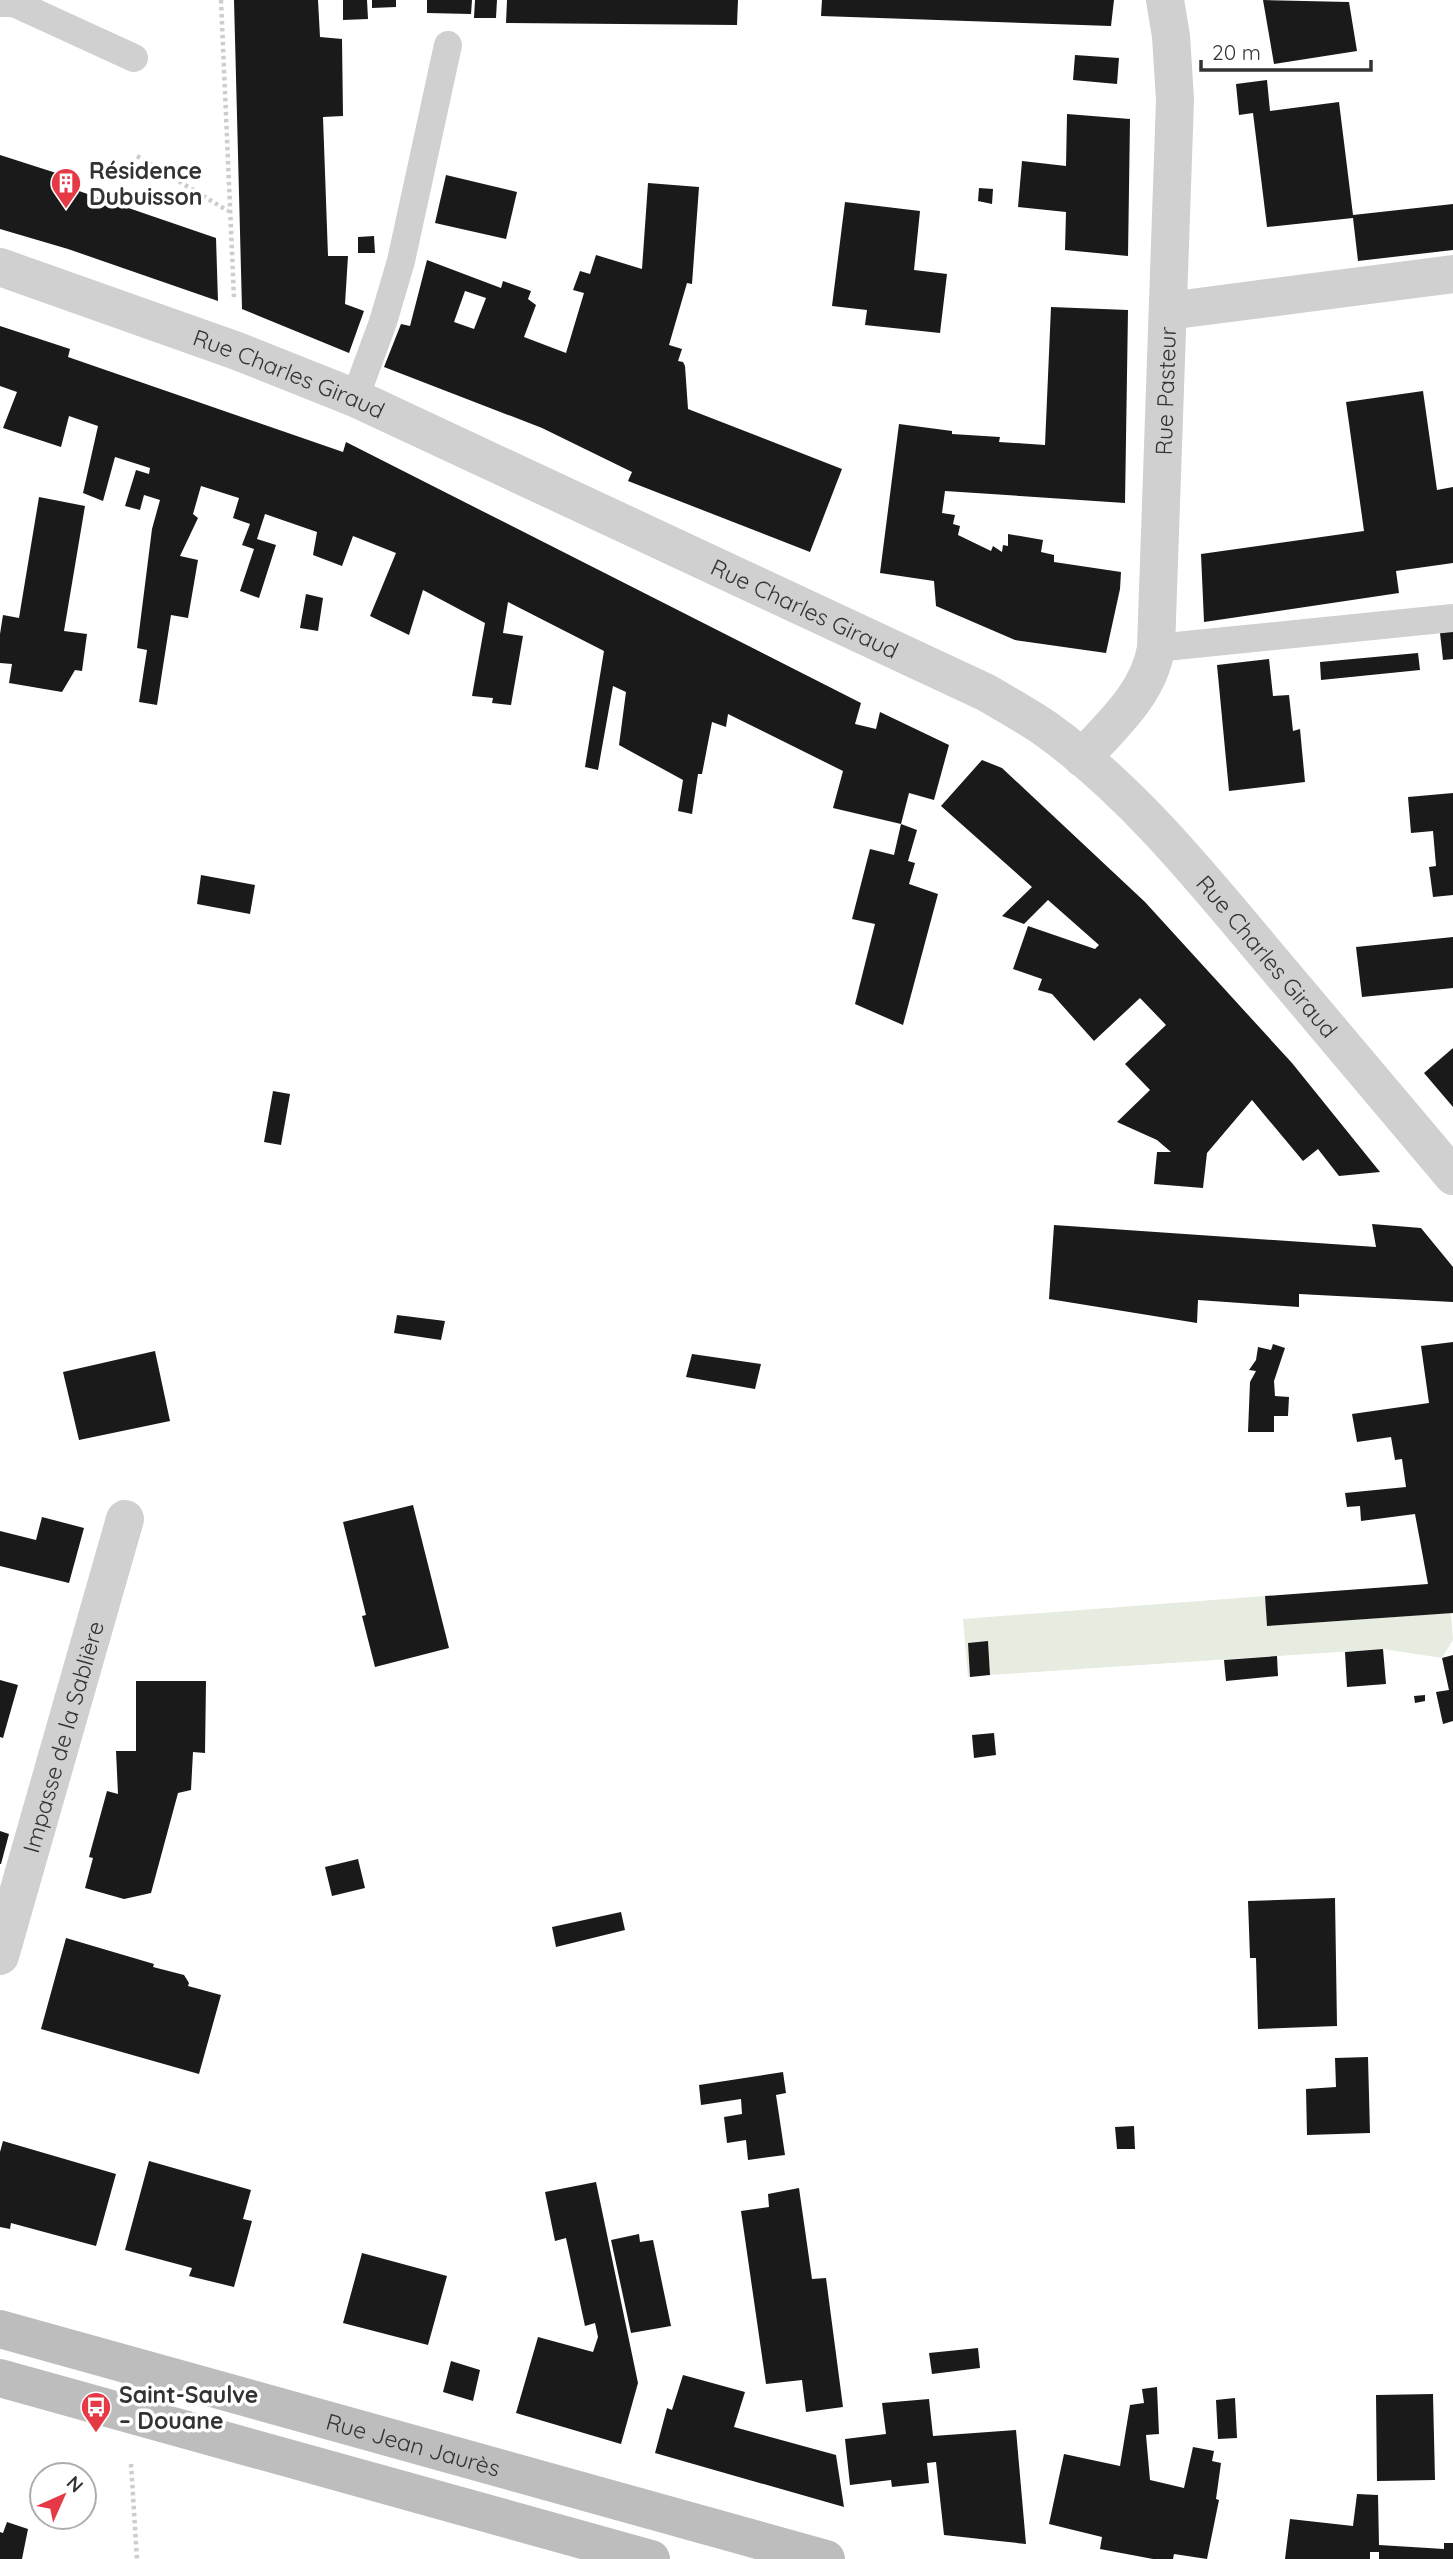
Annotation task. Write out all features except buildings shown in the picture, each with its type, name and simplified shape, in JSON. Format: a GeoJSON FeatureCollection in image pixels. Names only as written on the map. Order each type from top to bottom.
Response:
{"type":"FeatureCollection","features":[{"type":"Feature","properties":{"kind":"main road","name":"Rue Jean Jaurès"},"geometry":{"type":"LineString","coordinates":[[0,2329],[826,2559]]}},
{"type":"Feature","properties":{"kind":"main road","name":"Rue Jean Jaurès"},"geometry":{"type":"LineString","coordinates":[[0,2378],[651,2559]]}},
{"type":"Feature","properties":{"kind":"street","name":"Rue Pasteur"},"geometry":{"type":"LineString","coordinates":[[1082,758],[1134,700],[1154,664],[1156,648],[1175,100],[1171,36],[1165,0]]}},
{"type":"Feature","properties":{"kind":"street","name":"Rue Charles Giraud"},"geometry":{"type":"LineString","coordinates":[[0,267],[237,351],[355,398],[987,693],[1047,730],[1127,799],[1203,880],[1453,1176]]}},
{"type":"Feature","properties":{"kind":"street"},"geometry":{"type":"LineString","coordinates":[[1168,311],[1453,274]]}},
{"type":"Feature","properties":{"kind":"street","name":"Impasse de la Sablière"},"geometry":{"type":"LineString","coordinates":[[0,1956],[125,1519]]}},
{"type":"Feature","properties":{"kind":"lane"},"geometry":{"type":"LineString","coordinates":[[0,3],[14,3],[134,58]]}},
{"type":"Feature","properties":{"kind":"lane"},"geometry":{"type":"LineString","coordinates":[[355,398],[383,322],[401,261],[448,45]]}},
{"type":"Feature","properties":{"kind":"lane"},"geometry":{"type":"LineString","coordinates":[[1156,648],[1453,618]]}},
{"type":"Feature","properties":{"kind":"path"},"geometry":{"type":"LineString","coordinates":[[221,0],[237,351]]}},
{"type":"Feature","properties":{"kind":"path"},"geometry":{"type":"LineString","coordinates":[[137,156],[229,211]]}},
{"type":"Feature","properties":{"kind":"shaded area"},"geometry":{"type":"Polygon","coordinates":[[[1265,1596],[1268,1626],[1451,1613],[1453,1640],[1442,1658],[1383,1649],[990,1675],[988,1642],[968,1643],[968,1677],[963,1619],[1265,1596]]]}},
{"type":"Feature","properties":{"kind":"place","name":"Résidence Dubuisson"},"geometry":{"type":"Point","coordinates":[66,210]}},
{"type":"Feature","properties":{"kind":"place","name":"Saint-Saulve – Douane"},"geometry":{"type":"Point","coordinates":[96,2434]}}]}
